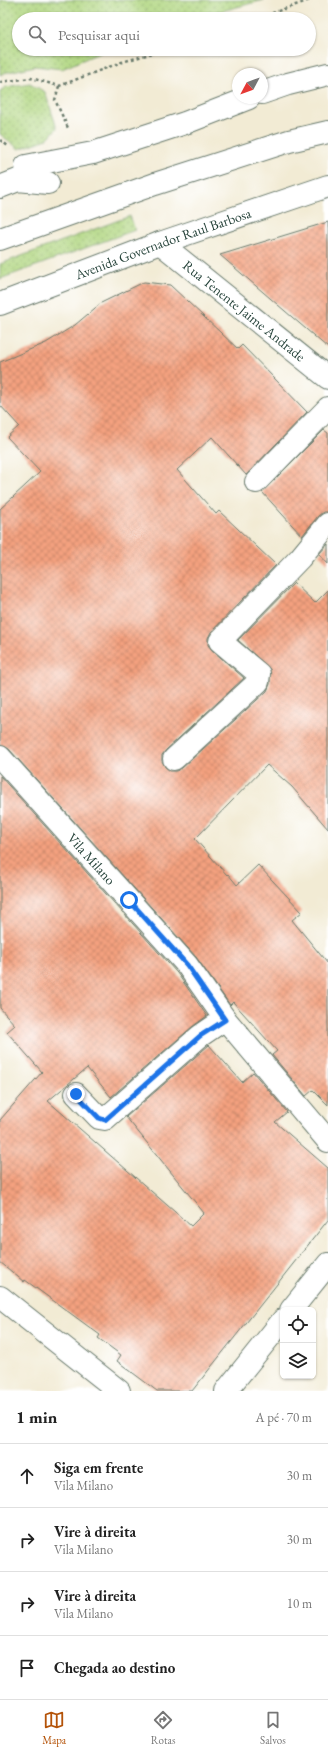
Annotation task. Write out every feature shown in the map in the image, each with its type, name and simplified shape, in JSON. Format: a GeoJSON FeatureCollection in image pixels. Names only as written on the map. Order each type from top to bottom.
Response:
{"type":"FeatureCollection","features":[{"type":"Feature","properties":{"kind":"main road"},"geometry":{"type":"LineString","coordinates":[[268,91],[288,84],[328,74]]}},
{"type":"Feature","properties":{"kind":"main road"},"geometry":{"type":"LineString","coordinates":[[26,166],[93,153],[185,123],[234,104]]}},
{"type":"Feature","properties":{"kind":"main road"},"geometry":{"type":"LineString","coordinates":[[0,239],[155,184],[289,141],[328,132]]}},
{"type":"Feature","properties":{"kind":"main road"},"geometry":{"type":"LineString","coordinates":[[0,187],[18,180],[48,183]]}},
{"type":"Feature","properties":{"kind":"main road","name":"Avenida Governador Raul Barbosa"},"geometry":{"type":"LineString","coordinates":[[0,304],[160,243],[328,186]]}},
{"type":"Feature","properties":{"kind":"main road","name":"Rua Tenente Jaime Andrade"},"geometry":{"type":"LineString","coordinates":[[160,243],[328,378]]}},
{"type":"Feature","properties":{"kind":"main road"},"geometry":{"type":"LineString","coordinates":[[256,482],[328,408]]}},
{"type":"Feature","properties":{"kind":"main road"},"geometry":{"type":"LineString","coordinates":[[174,759],[258,682],[259,674],[220,640],[300,558],[328,524]]}},
{"type":"Feature","properties":{"kind":"main road","name":"Vila Milano"},"geometry":{"type":"LineString","coordinates":[[0,757],[187,965],[225,1020],[328,1141]]}},
{"type":"Feature","properties":{"kind":"main road"},"geometry":{"type":"LineString","coordinates":[[76,1094],[99,1118],[105,1120],[200,1036],[225,1020]]}},
{"type":"Feature","properties":{"kind":"main road"},"geometry":{"type":"LineString","coordinates":[[293,1307],[328,1264]]}},
{"type":"Feature","properties":{"kind":"main road"},"geometry":{"type":"LineString","coordinates":[[0,1297],[119,1391]]}},
{"type":"Feature","properties":{"kind":"main road"},"geometry":{"type":"LineString","coordinates":[[226,1391],[280,1324]]}},
{"type":"Feature","properties":{"kind":"path"},"geometry":{"type":"LineString","coordinates":[[275,12],[310,0]]}},
{"type":"Feature","properties":{"kind":"path"},"geometry":{"type":"LineString","coordinates":[[0,82],[31,78],[59,86],[122,62],[143,56]]}},
{"type":"Feature","properties":{"kind":"path"},"geometry":{"type":"LineString","coordinates":[[59,86],[55,100],[68,128]]}},
{"type":"Feature","properties":{"kind":"green space"},"geometry":{"type":"Polygon","coordinates":[[[0,0],[264,0],[218,12],[12,12],[12,56],[92,56],[62,69],[35,66],[0,75],[0,0]]]}},
{"type":"Feature","properties":{"kind":"green space"},"geometry":{"type":"Polygon","coordinates":[[[30,83],[45,92],[57,128],[47,139],[19,149],[0,134],[0,91],[6,87],[30,83]]]}},
{"type":"Feature","properties":{"kind":"green space"},"geometry":{"type":"Polygon","coordinates":[[[130,216],[135,230],[0,279],[0,264],[130,216]]]}},
{"type":"Feature","properties":{"kind":"building"},"geometry":{"type":"Polygon","coordinates":[[[328,222],[328,348],[220,255],[328,222]]]}},
{"type":"Feature","properties":{"kind":"building"},"geometry":{"type":"Polygon","coordinates":[[[144,282],[170,285],[238,349],[242,345],[307,412],[246,475],[212,437],[177,470],[216,514],[219,511],[276,565],[211,632],[208,638],[208,645],[212,650],[244,678],[166,750],[162,755],[162,761],[165,767],[170,771],[176,771],[182,768],[267,691],[270,684],[270,669],[238,640],[294,583],[315,603],[328,590],[328,829],[292,787],[267,765],[195,839],[237,885],[258,865],[302,912],[292,920],[328,964],[328,1105],[313,1090],[306,1096],[272,1055],[277,1051],[233,1002],[230,1005],[196,957],[9,749],[0,745],[0,509],[40,472],[7,437],[19,426],[0,405],[0,362],[46,343],[75,325],[101,303],[144,282]]]}},
{"type":"Feature","properties":{"kind":"building"},"geometry":{"type":"Polygon","coordinates":[[[324,430],[328,433],[328,512],[323,512],[318,516],[302,536],[262,492],[324,430]]]}},
{"type":"Feature","properties":{"kind":"building"},"geometry":{"type":"Polygon","coordinates":[[[328,544],[328,564],[319,554],[328,544]]]}},
{"type":"Feature","properties":{"kind":"building"},"geometry":{"type":"Polygon","coordinates":[[[0,776],[177,973],[207,1016],[192,1027],[111,1097],[87,1068],[48,1101],[191,1226],[204,1213],[126,1117],[209,1045],[242,1082],[253,1072],[287,1112],[275,1122],[328,1168],[328,1220],[192,1391],[157,1391],[117,1361],[121,1355],[98,1338],[100,1335],[25,1280],[24,1282],[0,1262],[0,1120],[42,1072],[7,1032],[15,1025],[0,1008],[0,776]]]}},
{"type":"Feature","properties":{"kind":"route"},"geometry":{"type":"LineString","coordinates":[[76,1094],[99,1118],[105,1120],[200,1036],[225,1020],[187,965],[129,900]]}}]}
